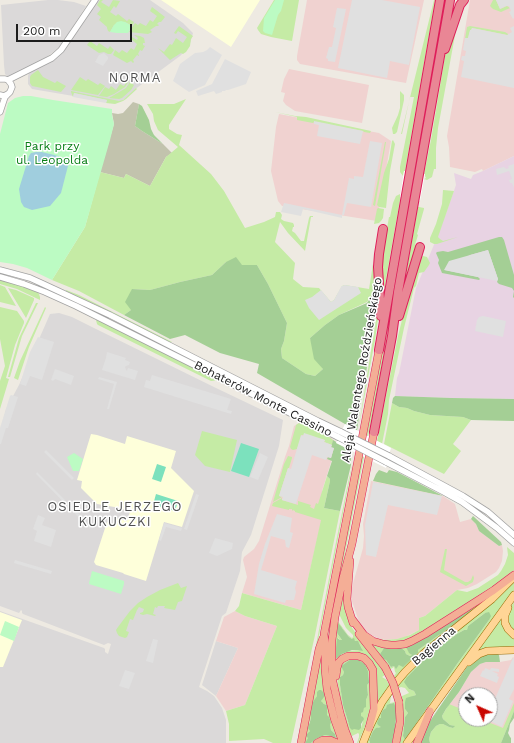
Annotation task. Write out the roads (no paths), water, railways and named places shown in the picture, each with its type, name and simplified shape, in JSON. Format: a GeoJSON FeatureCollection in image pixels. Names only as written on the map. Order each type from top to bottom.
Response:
{"type":"FeatureCollection","features":[{"type":"Feature","properties":{"kind":"highway","name":"Aleja Walentego Roździeńskiego"},"geometry":{"type":"LineString","coordinates":[[347,742],[334,718],[327,689],[324,634],[379,350],[440,0]]}},
{"type":"Feature","properties":{"kind":"highway","name":"Aleja Walentego Roździeńskiego"},"geometry":{"type":"LineString","coordinates":[[336,694],[333,682],[332,664],[332,640],[335,617],[344,570],[352,544],[392,336],[398,292],[450,0]]}},
{"type":"Feature","properties":{"kind":"highway"},"geometry":{"type":"LineString","coordinates":[[437,69],[446,49],[460,5],[464,0]]}},
{"type":"Feature","properties":{"kind":"highway"},"geometry":{"type":"LineString","coordinates":[[382,331],[378,267],[383,229]]}},
{"type":"Feature","properties":{"kind":"highway"},"geometry":{"type":"LineString","coordinates":[[392,336],[420,247]]}},
{"type":"Feature","properties":{"kind":"highway"},"geometry":{"type":"LineString","coordinates":[[352,544],[347,595],[348,607],[354,627],[385,667],[393,683],[399,702],[400,722],[396,743]]}},
{"type":"Feature","properties":{"kind":"highway"},"geometry":{"type":"LineString","coordinates":[[352,619],[364,635],[373,641],[391,645],[405,644],[478,601],[514,576]]}},
{"type":"Feature","properties":{"kind":"highway"},"geometry":{"type":"LineString","coordinates":[[301,743],[319,649],[324,634]]}},
{"type":"Feature","properties":{"kind":"highway"},"geometry":{"type":"LineString","coordinates":[[347,742],[336,694],[336,672],[339,662],[345,657],[352,655],[364,658],[371,666],[373,673],[374,709],[369,728]]}},
{"type":"Feature","properties":{"kind":"highway"},"geometry":{"type":"LineString","coordinates":[[417,743],[430,711]]}},
{"type":"Feature","properties":{"kind":"highway"},"geometry":{"type":"LineString","coordinates":[[317,743],[323,740],[330,740],[337,743]]}},
{"type":"Feature","properties":{"kind":"main road","name":"Bagienna"},"geometry":{"type":"LineString","coordinates":[[369,728],[389,691],[409,666],[492,599],[514,576]]}},
{"type":"Feature","properties":{"kind":"main road"},"geometry":{"type":"LineString","coordinates":[[512,598],[505,615],[505,623],[514,635]]}},
{"type":"Feature","properties":{"kind":"main road"},"geometry":{"type":"LineString","coordinates":[[408,743],[512,598]]}},
{"type":"Feature","properties":{"kind":"main road"},"geometry":{"type":"LineString","coordinates":[[459,671],[475,656],[484,652],[490,650],[514,650]]}},
{"type":"Feature","properties":{"kind":"main road"},"geometry":{"type":"LineString","coordinates":[[363,743],[369,728]]}},
{"type":"Feature","properties":{"kind":"street"},"geometry":{"type":"LineString","coordinates":[[10,82],[52,58],[61,50],[95,0]]}},
{"type":"Feature","properties":{"kind":"street"},"geometry":{"type":"LineString","coordinates":[[0,79],[5,78],[10,82],[12,89],[5,97],[0,112]]}},
{"type":"Feature","properties":{"kind":"street"},"geometry":{"type":"LineString","coordinates":[[0,97],[7,95]]}},
{"type":"Feature","properties":{"kind":"street","name":"Bohaterów Monte Cassino"},"geometry":{"type":"LineString","coordinates":[[0,270],[30,278],[110,315],[389,456],[463,496],[496,518],[513,537]]}},
{"type":"Feature","properties":{"kind":"street","name":"Bohaterów Monte Cassino"},"geometry":{"type":"LineString","coordinates":[[0,277],[45,292],[76,306],[338,437],[462,502],[513,537]]}},
{"type":"Feature","properties":{"kind":"street"},"geometry":{"type":"LineString","coordinates":[[496,518],[508,527],[514,527]]}},
{"type":"Feature","properties":{"kind":"water"},"geometry":{"type":"Polygon","coordinates":[[[36,152],[58,156],[69,162],[61,193],[50,206],[32,210],[24,207],[21,202],[19,189],[29,156],[31,153],[36,152]]]}},
{"type":"Feature","properties":{"kind":"district","name":"NORMA"},"geometry":{"type":"Point","coordinates":[135,78]}},
{"type":"Feature","properties":{"kind":"district","name":"OSIEDLE JERZEGO KUKUCZKI"},"geometry":{"type":"Point","coordinates":[115,514]}},
{"type":"Feature","properties":{"kind":"park label","name":"Park przy ul. Leopolda"},"geometry":{"type":"Point","coordinates":[52,153]}}]}
